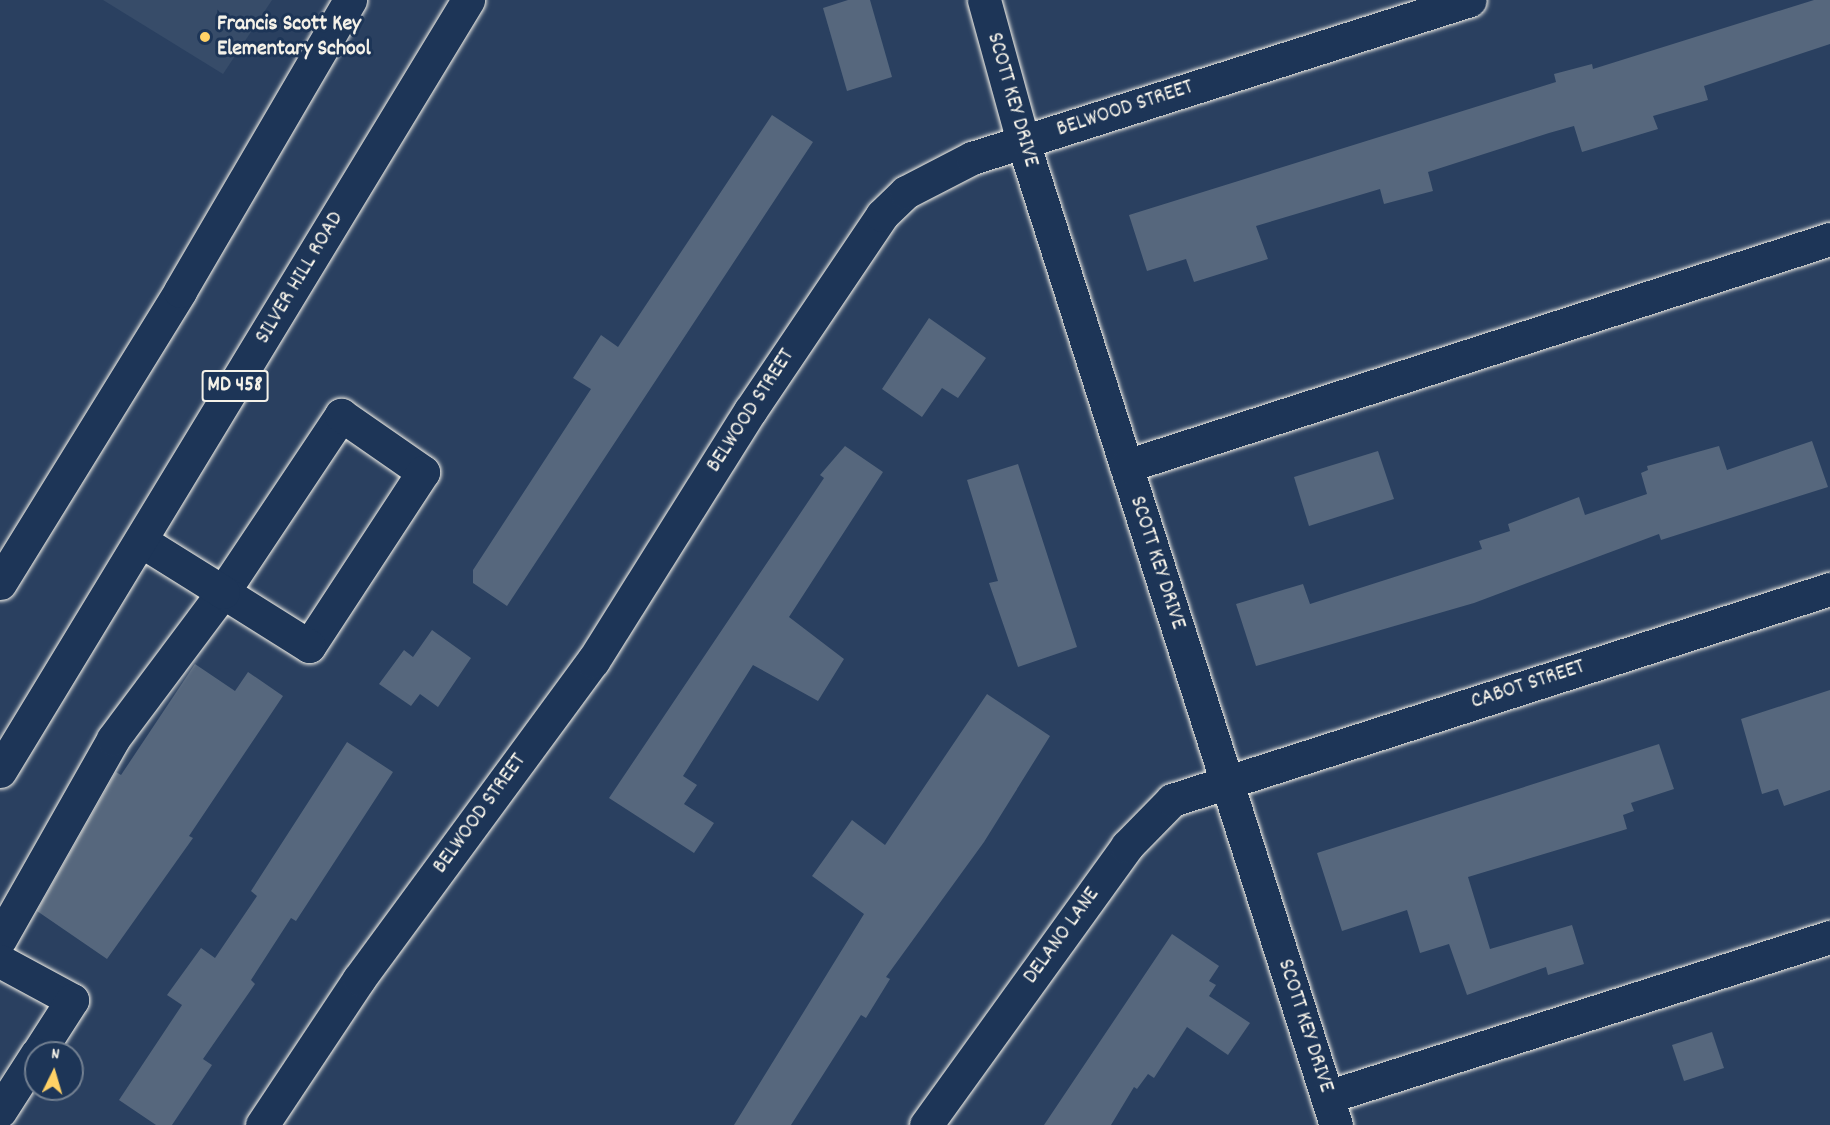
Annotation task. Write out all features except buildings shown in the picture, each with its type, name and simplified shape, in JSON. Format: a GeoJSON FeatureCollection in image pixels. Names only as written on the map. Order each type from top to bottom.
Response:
{"type":"FeatureCollection","features":[{"type":"Feature","properties":{"kind":"street"},"geometry":{"type":"LineString","coordinates":[[0,583],[180,291],[350,0]]}},
{"type":"Feature","properties":{"kind":"street","name":"SILVER HILL ROAD"},"geometry":{"type":"LineString","coordinates":[[0,771],[143,542],[468,0]]}},
{"type":"Feature","properties":{"kind":"street","name":"SCOTT KEY DRIVE"},"geometry":{"type":"LineString","coordinates":[[984,0],[1023,142],[1332,1111]]}},
{"type":"Feature","properties":{"kind":"street","name":"BELWOOD STREET"},"geometry":{"type":"LineString","coordinates":[[262,1125],[359,979],[593,661],[750,411],[882,215],[906,192],[936,175],[1023,142],[1470,0]]}},
{"type":"Feature","properties":{"kind":"street"},"geometry":{"type":"LineString","coordinates":[[1126,466],[1830,239]]}},
{"type":"Feature","properties":{"kind":"street"},"geometry":{"type":"LineString","coordinates":[[0,939],[114,739],[224,592],[341,415],[423,472],[309,646],[224,592],[143,542]]}},
{"type":"Feature","properties":{"kind":"street","name":"CABOT STREET"},"geometry":{"type":"LineString","coordinates":[[1226,782],[1830,589]]}},
{"type":"Feature","properties":{"kind":"street","name":"DELANO LANE"},"geometry":{"type":"LineString","coordinates":[[926,1125],[1127,846],[1172,800],[1226,782]]}},
{"type":"Feature","properties":{"kind":"street"},"geometry":{"type":"LineString","coordinates":[[1332,1111],[1830,937]]}},
{"type":"Feature","properties":{"kind":"street"},"geometry":{"type":"LineString","coordinates":[[0,961],[72,1000],[45,1041]]}},
{"type":"Feature","properties":{"kind":"street"},"geometry":{"type":"LineString","coordinates":[[0,1111],[24,1074]]}},
{"type":"Feature","properties":{"kind":"shaded area","name":"Francis Scott Key Elementary School"},"geometry":{"type":"Polygon","coordinates":[[[103,0],[272,0],[223,74],[103,0]]]}},
{"type":"Feature","properties":{"kind":"place","name":"Francis Scott Key Elementary School"},"geometry":{"type":"Point","coordinates":[205,37]}}]}
